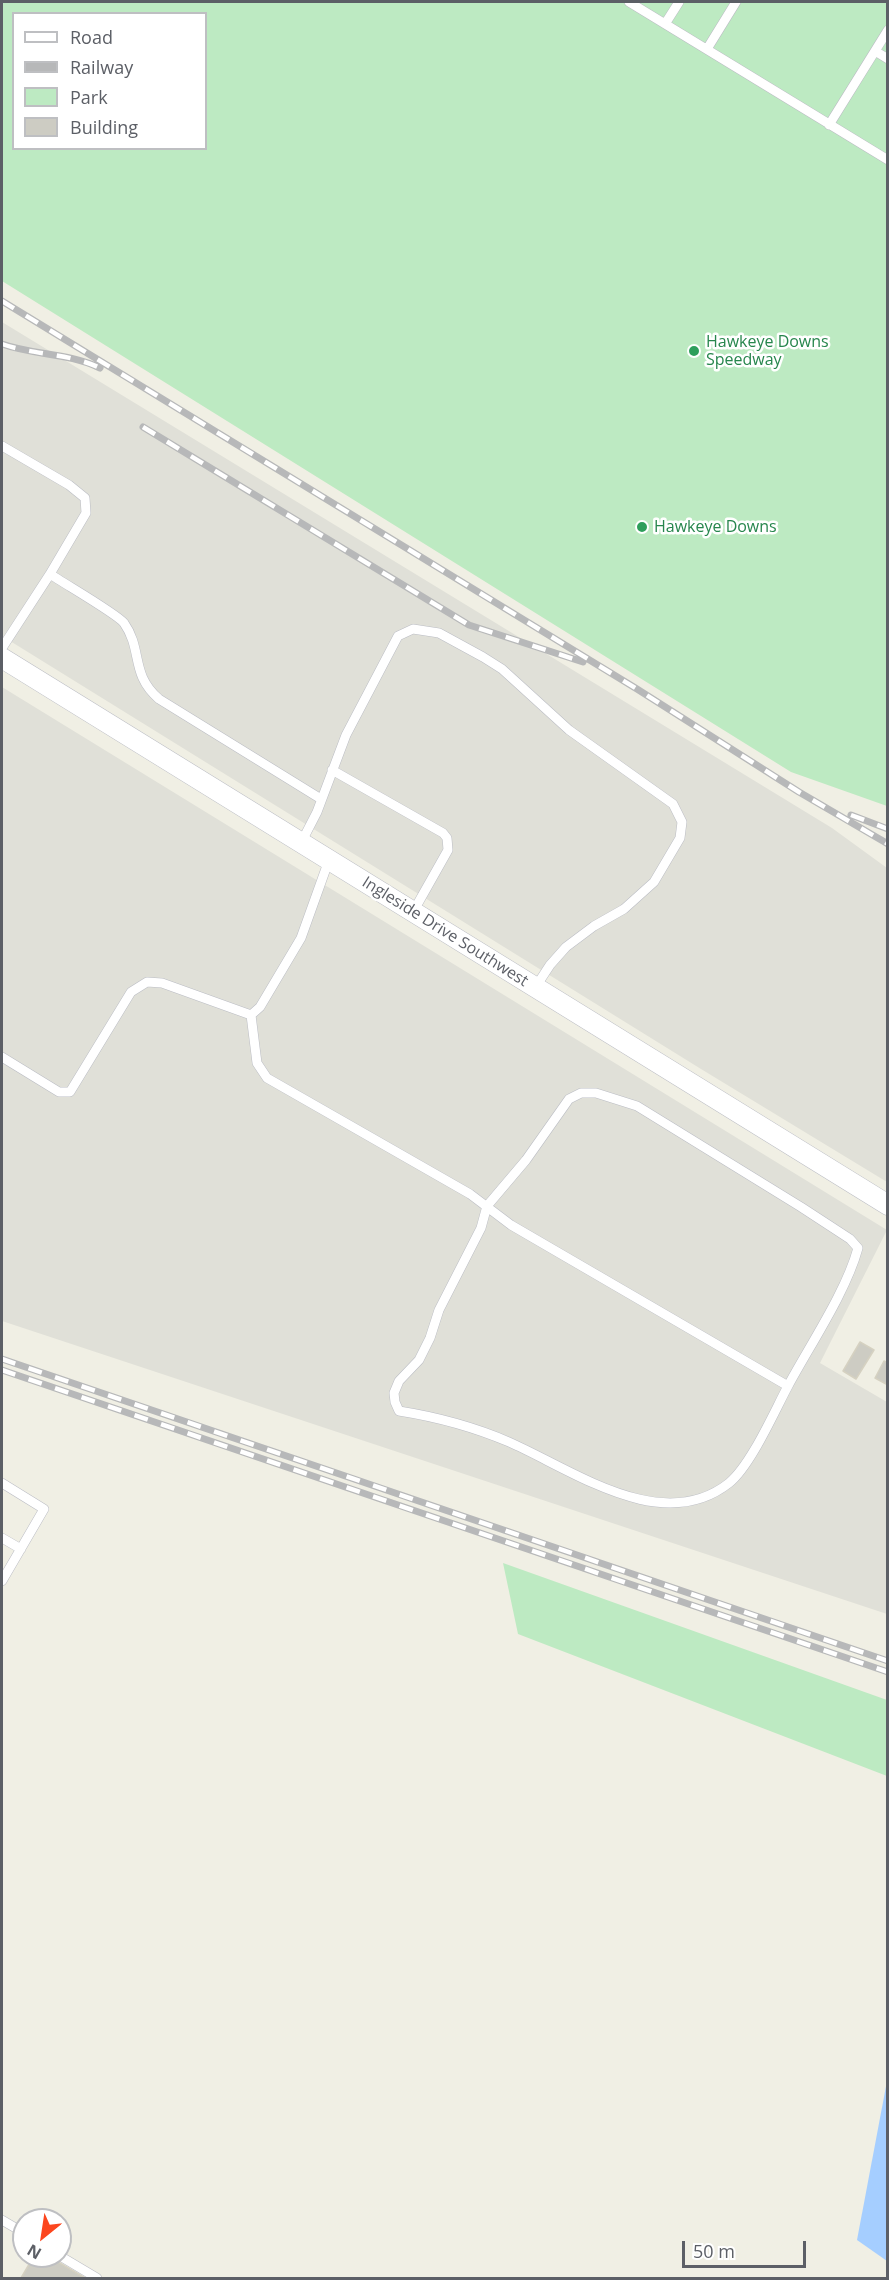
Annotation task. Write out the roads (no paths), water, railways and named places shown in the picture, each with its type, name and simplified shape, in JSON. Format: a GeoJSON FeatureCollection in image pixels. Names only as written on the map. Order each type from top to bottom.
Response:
{"type":"FeatureCollection","features":[{"type":"Feature","properties":{"kind":"street","name":"Ingleside Drive Southwest"},"geometry":{"type":"LineString","coordinates":[[2,658],[888,1205]]}},
{"type":"Feature","properties":{"kind":"lane"},"geometry":{"type":"LineString","coordinates":[[629,2],[888,160]]}},
{"type":"Feature","properties":{"kind":"lane"},"geometry":{"type":"LineString","coordinates":[[665,24],[679,2]]}},
{"type":"Feature","properties":{"kind":"lane"},"geometry":{"type":"LineString","coordinates":[[707,49],[736,2]]}},
{"type":"Feature","properties":{"kind":"lane"},"geometry":{"type":"LineString","coordinates":[[829,125],[888,30]]}},
{"type":"Feature","properties":{"kind":"lane"},"geometry":{"type":"LineString","coordinates":[[875,51],[888,59]]}},
{"type":"Feature","properties":{"kind":"lane"},"geometry":{"type":"LineString","coordinates":[[2,446],[69,485],[85,498],[86,513],[2,648]]}},
{"type":"Feature","properties":{"kind":"lane"},"geometry":{"type":"LineString","coordinates":[[50,574],[124,622],[136,648],[138,668],[147,689],[159,699],[321,799]]}},
{"type":"Feature","properties":{"kind":"lane"},"geometry":{"type":"LineString","coordinates":[[301,843],[346,735],[398,636],[413,629],[439,633],[502,669],[569,730],[673,804],[682,822],[680,838],[654,882],[624,909],[594,926],[566,947],[549,965],[535,988]]}},
{"type":"Feature","properties":{"kind":"lane"},"geometry":{"type":"LineString","coordinates":[[332,770],[443,833],[447,838],[448,850],[413,912]]}},
{"type":"Feature","properties":{"kind":"lane"},"geometry":{"type":"LineString","coordinates":[[251,1015],[260,1007],[301,938],[329,860]]}},
{"type":"Feature","properties":{"kind":"lane"},"geometry":{"type":"LineString","coordinates":[[2,1057],[59,1092],[70,1092],[131,992],[147,982],[162,983],[251,1015]]}},
{"type":"Feature","properties":{"kind":"lane"},"geometry":{"type":"LineString","coordinates":[[251,1015],[257,1063],[267,1078],[470,1194],[511,1225],[788,1386]]}},
{"type":"Feature","properties":{"kind":"lane"},"geometry":{"type":"LineString","coordinates":[[580,1093],[596,1093],[637,1106],[801,1207],[850,1239],[858,1248],[854,1263],[842,1288],[788,1386],[746,1463],[729,1482],[702,1497],[674,1503],[646,1502],[586,1480],[509,1442],[462,1425],[399,1412],[394,1393],[419,1360],[430,1338],[439,1310],[481,1228],[487,1206],[526,1160],[569,1099],[580,1093]]}},
{"type":"Feature","properties":{"kind":"lane"},"geometry":{"type":"LineString","coordinates":[[2,1483],[44,1509],[2,1581]]}},
{"type":"Feature","properties":{"kind":"lane"},"geometry":{"type":"LineString","coordinates":[[2,1538],[21,1549]]}},
{"type":"Feature","properties":{"kind":"lane"},"geometry":{"type":"LineString","coordinates":[[72,2263],[97,2278]]}},
{"type":"Feature","properties":{"kind":"water"},"geometry":{"type":"Polygon","coordinates":[[[887,2081],[887,2261],[857,2240],[887,2081]]]}},
{"type":"Feature","properties":{"kind":"railway"},"geometry":{"type":"LineString","coordinates":[[2,301],[637,689],[799,792],[888,844]]}},
{"type":"Feature","properties":{"kind":"railway"},"geometry":{"type":"LineString","coordinates":[[2,344],[76,359],[100,368]]}},
{"type":"Feature","properties":{"kind":"railway"},"geometry":{"type":"LineString","coordinates":[[143,427],[469,625],[583,662]]}},
{"type":"Feature","properties":{"kind":"railway"},"geometry":{"type":"LineString","coordinates":[[851,815],[888,829]]}},
{"type":"Feature","properties":{"kind":"railway"},"geometry":{"type":"LineString","coordinates":[[2,1359],[888,1661]]}},
{"type":"Feature","properties":{"kind":"railway"},"geometry":{"type":"LineString","coordinates":[[2,1370],[888,1672]]}},
{"type":"Feature","properties":{"kind":"place","name":"Hawkeye Downs Speedway"},"geometry":{"type":"Point","coordinates":[694,351]}},
{"type":"Feature","properties":{"kind":"place","name":"Hawkeye Downs"},"geometry":{"type":"Point","coordinates":[642,527]}}]}
